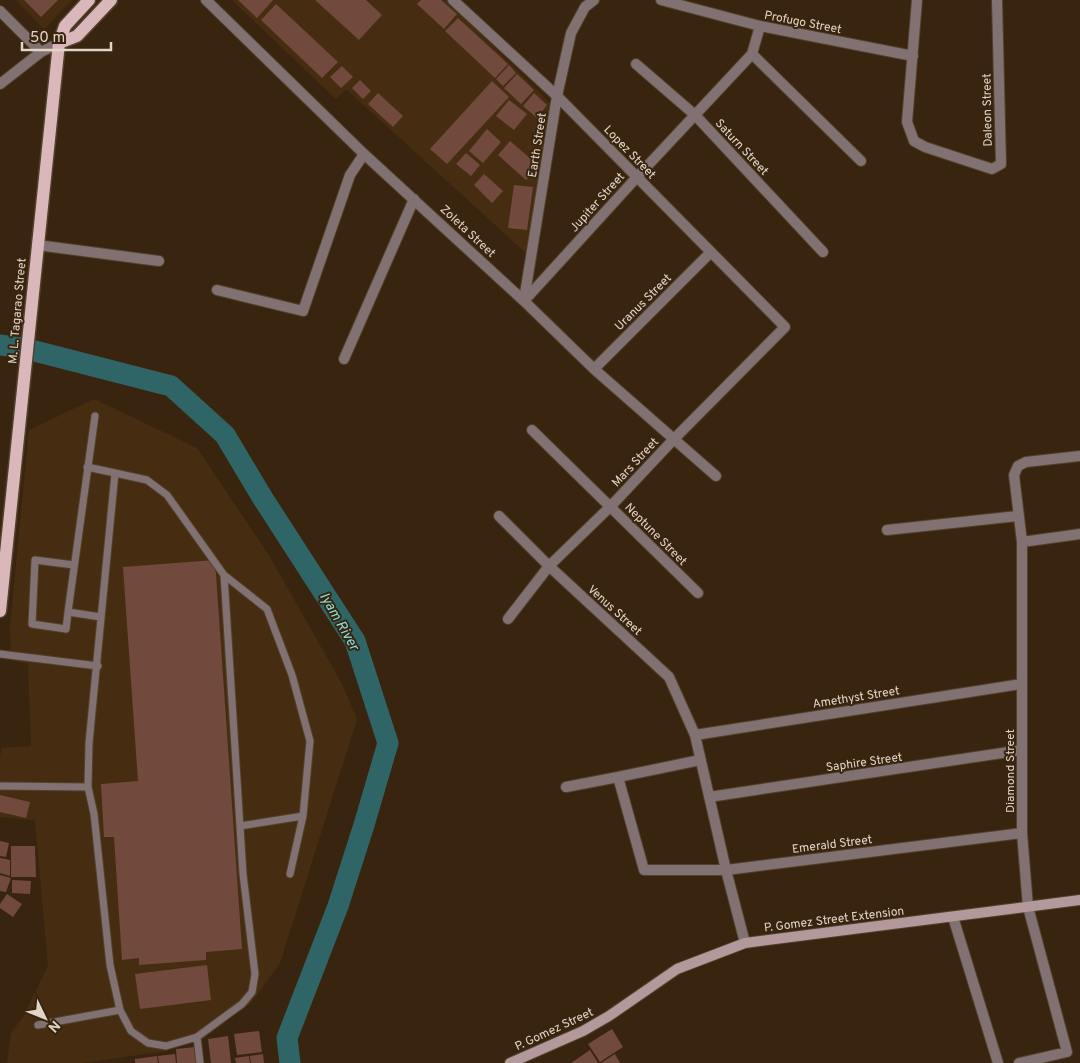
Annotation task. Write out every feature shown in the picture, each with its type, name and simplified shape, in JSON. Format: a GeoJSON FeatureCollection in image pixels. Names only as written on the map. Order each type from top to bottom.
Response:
{"type":"FeatureCollection","features":[{"type":"Feature","properties":{"kind":"main road","name":"M. L. Tagarao Street"},"geometry":{"type":"LineString","coordinates":[[0,610],[59,43],[65,26],[89,0]]}},
{"type":"Feature","properties":{"kind":"main road"},"geometry":{"type":"LineString","coordinates":[[59,43],[77,36],[111,0]]}},
{"type":"Feature","properties":{"kind":"main road","name":"P. Gomez Street Extension"},"geometry":{"type":"LineString","coordinates":[[609,1016],[678,969],[745,943],[1080,900]]}},
{"type":"Feature","properties":{"kind":"main road","name":"P. Gomez Street"},"geometry":{"type":"LineString","coordinates":[[510,1063],[583,1031],[609,1016]]}},
{"type":"Feature","properties":{"kind":"street","name":"Zoleta Street"},"geometry":{"type":"LineString","coordinates":[[206,0],[364,154],[524,301],[594,369],[716,476]]}},
{"type":"Feature","properties":{"kind":"street","name":"Lopez Street"},"geometry":{"type":"LineString","coordinates":[[453,0],[558,96],[785,327]]}},
{"type":"Feature","properties":{"kind":"street","name":"Earth Street"},"geometry":{"type":"LineString","coordinates":[[524,301],[558,96],[571,33],[585,7],[594,0]]}},
{"type":"Feature","properties":{"kind":"street","name":"Profugo Street"},"geometry":{"type":"LineString","coordinates":[[661,0],[760,26],[913,56]]}},
{"type":"Feature","properties":{"kind":"street","name":"Daleon Street"},"geometry":{"type":"LineString","coordinates":[[917,0],[906,122],[914,140],[925,147],[992,169],[1001,164],[997,0]]}},
{"type":"Feature","properties":{"kind":"street"},"geometry":{"type":"LineString","coordinates":[[0,11],[41,52]]}},
{"type":"Feature","properties":{"kind":"street","name":"Jupiter Street"},"geometry":{"type":"LineString","coordinates":[[524,301],[752,54],[760,26]]}},
{"type":"Feature","properties":{"kind":"street"},"geometry":{"type":"LineString","coordinates":[[0,84],[41,52],[59,43]]}},
{"type":"Feature","properties":{"kind":"street"},"geometry":{"type":"LineString","coordinates":[[752,54],[861,161]]}},
{"type":"Feature","properties":{"kind":"street","name":"Saturn Street"},"geometry":{"type":"LineString","coordinates":[[636,64],[695,115],[823,252]]}},
{"type":"Feature","properties":{"kind":"street"},"geometry":{"type":"LineString","coordinates":[[217,290],[303,311],[350,175],[364,154]]}},
{"type":"Feature","properties":{"kind":"street"},"geometry":{"type":"LineString","coordinates":[[344,359],[414,199]]}},
{"type":"Feature","properties":{"kind":"street"},"geometry":{"type":"LineString","coordinates":[[37,245],[159,261]]}},
{"type":"Feature","properties":{"kind":"street","name":"Uranus Street"},"geometry":{"type":"LineString","coordinates":[[594,369],[711,252]]}},
{"type":"Feature","properties":{"kind":"street","name":"Mars Street"},"geometry":{"type":"LineString","coordinates":[[508,619],[549,566],[611,506],[673,440],[785,327]]}},
{"type":"Feature","properties":{"kind":"street","name":"Neptune Street"},"geometry":{"type":"LineString","coordinates":[[532,430],[698,593]]}},
{"type":"Feature","properties":{"kind":"street","name":"Diamond Street"},"geometry":{"type":"LineString","coordinates":[[1019,1063],[1067,1052],[1028,907],[1022,832],[1022,542],[1014,475],[1018,466],[1026,462],[1080,456]]}},
{"type":"Feature","properties":{"kind":"street","name":"Venus Street"},"geometry":{"type":"LineString","coordinates":[[499,516],[549,566],[670,677],[695,735],[708,797],[745,943]]}},
{"type":"Feature","properties":{"kind":"street"},"geometry":{"type":"LineString","coordinates":[[887,530],[1018,516]]}},
{"type":"Feature","properties":{"kind":"street"},"geometry":{"type":"LineString","coordinates":[[1022,542],[1080,534]]}},
{"type":"Feature","properties":{"kind":"street","name":"Amethyst Street"},"geometry":{"type":"LineString","coordinates":[[695,735],[1022,684]]}},
{"type":"Feature","properties":{"kind":"street","name":"Saphire Street"},"geometry":{"type":"LineString","coordinates":[[708,797],[1022,750]]}},
{"type":"Feature","properties":{"kind":"street"},"geometry":{"type":"LineString","coordinates":[[566,787],[700,760]]}},
{"type":"Feature","properties":{"kind":"street","name":"Emerald Street"},"geometry":{"type":"LineString","coordinates":[[618,777],[644,870],[726,870],[1022,832]]}},
{"type":"Feature","properties":{"kind":"street"},"geometry":{"type":"LineString","coordinates":[[953,917],[998,1063]]}},
{"type":"Feature","properties":{"kind":"lane"},"geometry":{"type":"LineString","coordinates":[[74,565],[36,560],[32,624],[66,629],[95,416]]}},
{"type":"Feature","properties":{"kind":"lane"},"geometry":{"type":"LineString","coordinates":[[87,467],[147,480],[167,495],[190,524],[224,575],[267,609],[292,675],[310,741],[303,816],[290,874]]}},
{"type":"Feature","properties":{"kind":"lane"},"geometry":{"type":"LineString","coordinates":[[116,473],[89,744],[88,787],[95,824],[110,965],[120,1010],[131,1032],[148,1043],[166,1046],[197,1037],[242,1004],[252,992],[255,974],[242,874],[224,575]]}},
{"type":"Feature","properties":{"kind":"lane"},"geometry":{"type":"LineString","coordinates":[[68,612],[101,617]]}},
{"type":"Feature","properties":{"kind":"lane"},"geometry":{"type":"LineString","coordinates":[[0,654],[98,666]]}},
{"type":"Feature","properties":{"kind":"lane"},"geometry":{"type":"LineString","coordinates":[[0,786],[88,787]]}},
{"type":"Feature","properties":{"kind":"lane"},"geometry":{"type":"LineString","coordinates":[[240,826],[303,816]]}},
{"type":"Feature","properties":{"kind":"lane"},"geometry":{"type":"LineString","coordinates":[[38,1025],[120,1010]]}},
{"type":"Feature","properties":{"kind":"lane"},"geometry":{"type":"LineString","coordinates":[[197,1037],[200,1063]]}},
{"type":"Feature","properties":{"kind":"shaded area"},"geometry":{"type":"Polygon","coordinates":[[[16,0],[72,0],[44,29],[16,0]]]}},
{"type":"Feature","properties":{"kind":"shaded area"},"geometry":{"type":"Polygon","coordinates":[[[232,0],[446,0],[552,105],[526,253],[346,89],[336,99],[232,0]]]}},
{"type":"Feature","properties":{"kind":"shaded area"},"geometry":{"type":"Polygon","coordinates":[[[94,399],[197,448],[270,557],[342,684],[357,719],[280,963],[251,1003],[211,1030],[166,1051],[83,1063],[7,1063],[11,1033],[23,1017],[48,966],[35,820],[0,817],[0,756],[2,748],[31,746],[28,664],[11,660],[10,627],[29,430],[94,399]]]}},
{"type":"Feature","properties":{"kind":"building"},"geometry":{"type":"Polygon","coordinates":[[[24,0],[58,0],[41,17],[24,0]]]}},
{"type":"Feature","properties":{"kind":"building"},"geometry":{"type":"Polygon","coordinates":[[[238,0],[273,0],[257,18],[238,0]]]}},
{"type":"Feature","properties":{"kind":"building"},"geometry":{"type":"Polygon","coordinates":[[[315,0],[366,0],[382,15],[359,40],[315,0]]]}},
{"type":"Feature","properties":{"kind":"building"},"geometry":{"type":"Polygon","coordinates":[[[421,0],[441,0],[457,14],[444,29],[417,4],[421,0]]]}},
{"type":"Feature","properties":{"kind":"building"},"geometry":{"type":"Polygon","coordinates":[[[276,4],[338,62],[322,78],[261,20],[276,4]]]}},
{"type":"Feature","properties":{"kind":"building"},"geometry":{"type":"Polygon","coordinates":[[[458,18],[508,64],[495,78],[445,31],[458,18]]]}},
{"type":"Feature","properties":{"kind":"building"},"geometry":{"type":"Polygon","coordinates":[[[509,65],[516,73],[503,86],[496,79],[509,65]]]}},
{"type":"Feature","properties":{"kind":"building"},"geometry":{"type":"Polygon","coordinates":[[[342,66],[353,77],[341,88],[330,77],[342,66]]]}},
{"type":"Feature","properties":{"kind":"building"},"geometry":{"type":"Polygon","coordinates":[[[517,74],[534,90],[521,104],[504,88],[517,74]]]}},
{"type":"Feature","properties":{"kind":"building"},"geometry":{"type":"Polygon","coordinates":[[[360,80],[371,91],[363,99],[352,88],[360,80]]]}},
{"type":"Feature","properties":{"kind":"building"},"geometry":{"type":"Polygon","coordinates":[[[492,81],[509,97],[447,164],[430,149],[492,81]]]}},
{"type":"Feature","properties":{"kind":"building"},"geometry":{"type":"Polygon","coordinates":[[[378,93],[403,116],[393,127],[368,104],[378,93]]]}},
{"type":"Feature","properties":{"kind":"building"},"geometry":{"type":"Polygon","coordinates":[[[534,93],[547,105],[537,118],[523,106],[534,93]]]}},
{"type":"Feature","properties":{"kind":"building"},"geometry":{"type":"Polygon","coordinates":[[[509,100],[527,114],[514,130],[496,116],[509,100]]]}},
{"type":"Feature","properties":{"kind":"building"},"geometry":{"type":"Polygon","coordinates":[[[487,129],[501,142],[483,163],[469,151],[487,129]]]}},
{"type":"Feature","properties":{"kind":"building"},"geometry":{"type":"Polygon","coordinates":[[[510,141],[539,166],[526,180],[498,155],[510,141]]]}},
{"type":"Feature","properties":{"kind":"building"},"geometry":{"type":"Polygon","coordinates":[[[466,153],[480,165],[471,176],[456,164],[466,153]]]}},
{"type":"Feature","properties":{"kind":"building"},"geometry":{"type":"Polygon","coordinates":[[[484,174],[503,191],[492,203],[474,185],[484,174]]]}},
{"type":"Feature","properties":{"kind":"building"},"geometry":{"type":"Polygon","coordinates":[[[514,185],[533,187],[527,230],[508,228],[514,185]]]}},
{"type":"Feature","properties":{"kind":"building"},"geometry":{"type":"Polygon","coordinates":[[[215,560],[242,949],[206,952],[206,960],[139,965],[139,958],[122,960],[114,837],[104,837],[101,784],[138,781],[123,567],[215,560]]]}},
{"type":"Feature","properties":{"kind":"building"},"geometry":{"type":"Polygon","coordinates":[[[0,795],[30,802],[26,818],[0,812],[0,795]]]}},
{"type":"Feature","properties":{"kind":"building"},"geometry":{"type":"Polygon","coordinates":[[[0,841],[9,843],[6,857],[0,856],[0,841]]]}},
{"type":"Feature","properties":{"kind":"building"},"geometry":{"type":"Polygon","coordinates":[[[11,846],[35,846],[36,877],[11,877],[11,846]]]}},
{"type":"Feature","properties":{"kind":"building"},"geometry":{"type":"Polygon","coordinates":[[[0,858],[10,860],[10,876],[0,873],[0,858]]]}},
{"type":"Feature","properties":{"kind":"building"},"geometry":{"type":"Polygon","coordinates":[[[0,875],[11,878],[6,892],[0,891],[0,875]]]}},
{"type":"Feature","properties":{"kind":"building"},"geometry":{"type":"Polygon","coordinates":[[[12,880],[31,881],[30,894],[12,893],[12,880]]]}},
{"type":"Feature","properties":{"kind":"building"},"geometry":{"type":"Polygon","coordinates":[[[7,894],[22,904],[13,917],[0,908],[0,904],[7,894]]]}},
{"type":"Feature","properties":{"kind":"building"},"geometry":{"type":"Polygon","coordinates":[[[207,965],[211,1000],[140,1009],[135,974],[207,965]]]}},
{"type":"Feature","properties":{"kind":"building"},"geometry":{"type":"Polygon","coordinates":[[[612,1029],[623,1047],[600,1062],[588,1044],[612,1029]]]}},
{"type":"Feature","properties":{"kind":"building"},"geometry":{"type":"Polygon","coordinates":[[[259,1031],[262,1052],[237,1055],[234,1034],[259,1031]]]}},
{"type":"Feature","properties":{"kind":"building"},"geometry":{"type":"Polygon","coordinates":[[[228,1036],[231,1063],[211,1063],[208,1039],[228,1036]]]}},
{"type":"Feature","properties":{"kind":"building"},"geometry":{"type":"Polygon","coordinates":[[[195,1047],[196,1063],[177,1063],[176,1049],[195,1047]]]}},
{"type":"Feature","properties":{"kind":"building"},"geometry":{"type":"Polygon","coordinates":[[[590,1050],[598,1063],[571,1063],[590,1050]]]}},
{"type":"Feature","properties":{"kind":"building"},"geometry":{"type":"Polygon","coordinates":[[[175,1054],[176,1063],[159,1063],[158,1056],[175,1054]]]}},
{"type":"Feature","properties":{"kind":"building"},"geometry":{"type":"Polygon","coordinates":[[[263,1054],[264,1063],[251,1063],[250,1056],[263,1054]]]}},
{"type":"Feature","properties":{"kind":"building"},"geometry":{"type":"Polygon","coordinates":[[[615,1054],[620,1063],[601,1063],[615,1054]]]}},
{"type":"Feature","properties":{"kind":"building"},"geometry":{"type":"Polygon","coordinates":[[[157,1056],[158,1063],[135,1063],[135,1059],[157,1056]]]}},
{"type":"Feature","properties":{"kind":"building"},"geometry":{"type":"Polygon","coordinates":[[[249,1056],[250,1063],[236,1063],[235,1058],[249,1056]]]}},
{"type":"Feature","properties":{"kind":"waterway","name":"Iyam River"},"geometry":{"type":"LineString","coordinates":[[0,345],[27,349],[171,386],[225,435],[262,497],[355,641],[388,743],[338,906],[287,1038],[290,1063]]}}]}
